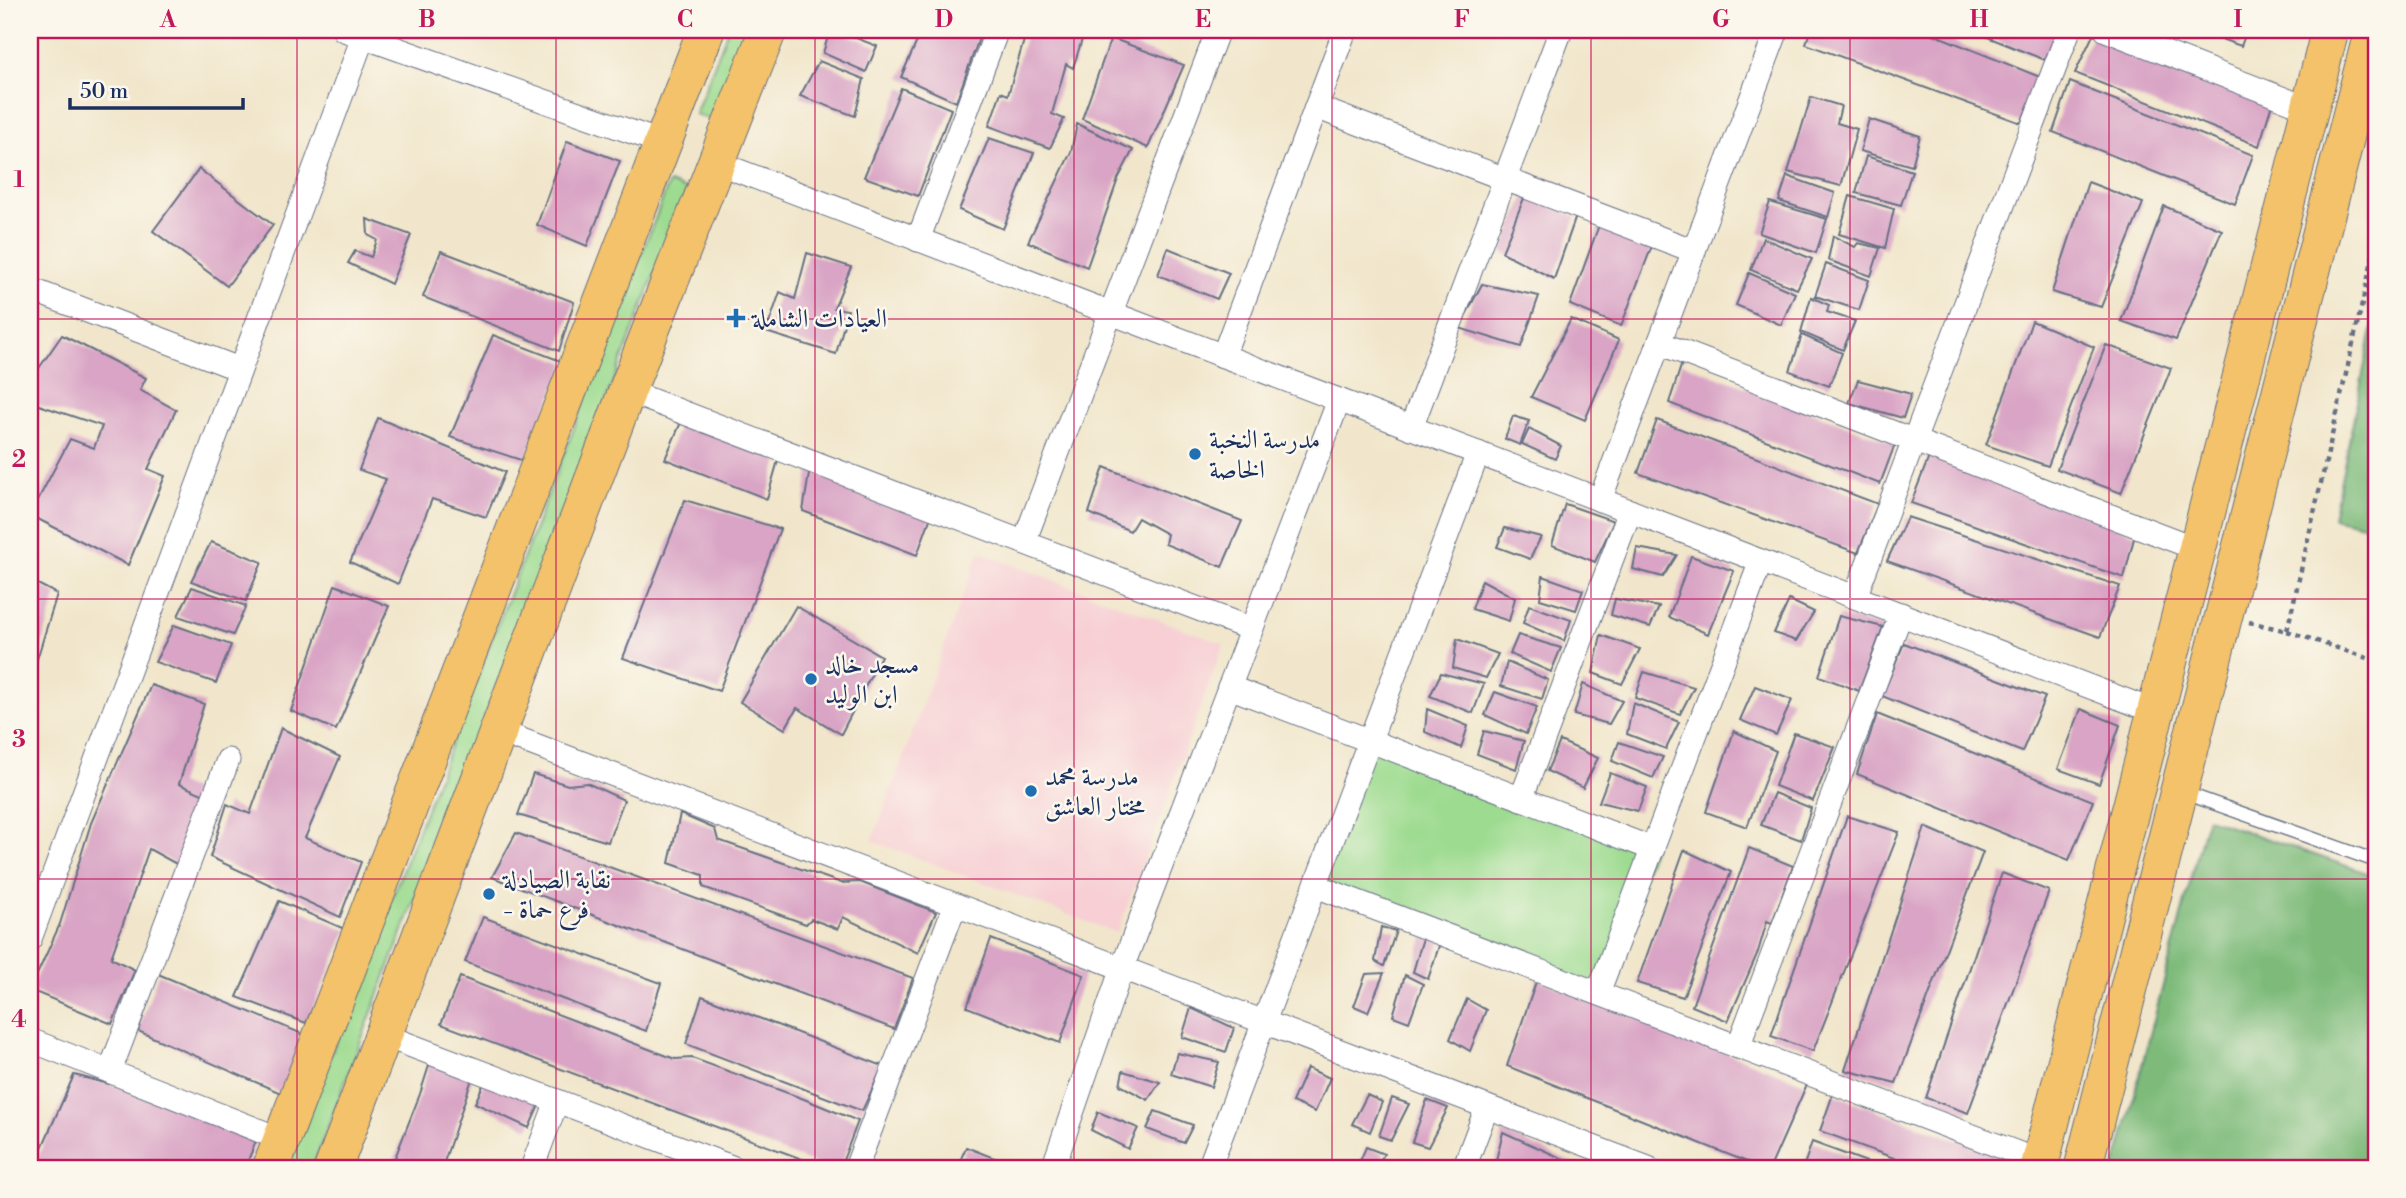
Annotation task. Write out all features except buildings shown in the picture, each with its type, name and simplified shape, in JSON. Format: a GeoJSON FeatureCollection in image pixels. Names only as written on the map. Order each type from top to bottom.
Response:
{"type":"FeatureCollection","features":[{"type":"Feature","properties":{"kind":"main road"},"geometry":{"type":"LineString","coordinates":[[277,1154],[706,30]]}},
{"type":"Feature","properties":{"kind":"main road"},"geometry":{"type":"LineString","coordinates":[[333,1168],[627,391],[768,30]]}},
{"type":"Feature","properties":{"kind":"main road"},"geometry":{"type":"LineString","coordinates":[[2040,1165],[2330,30]]}},
{"type":"Feature","properties":{"kind":"main road"},"geometry":{"type":"LineString","coordinates":[[2083,1168],[2374,30]]}},
{"type":"Feature","properties":{"kind":"main road"},"geometry":{"type":"LineString","coordinates":[[663,143],[678,127],[689,124],[700,126],[710,132],[716,141],[718,163]]}},
{"type":"Feature","properties":{"kind":"street"},"geometry":{"type":"LineString","coordinates":[[918,240],[998,30]]}},
{"type":"Feature","properties":{"kind":"street"},"geometry":{"type":"LineString","coordinates":[[1024,542],[1218,30]]}},
{"type":"Feature","properties":{"kind":"street"},"geometry":{"type":"LineString","coordinates":[[1223,356],[1345,30]]}},
{"type":"Feature","properties":{"kind":"street"},"geometry":{"type":"LineString","coordinates":[[1411,428],[1562,30]]}},
{"type":"Feature","properties":{"kind":"street"},"geometry":{"type":"LineString","coordinates":[[1600,500],[1777,30]]}},
{"type":"Feature","properties":{"kind":"street"},"geometry":{"type":"LineString","coordinates":[[1856,597],[2069,30]]}},
{"type":"Feature","properties":{"kind":"street"},"geometry":{"type":"LineString","coordinates":[[2106,30],[2310,108]]}},
{"type":"Feature","properties":{"kind":"street"},"geometry":{"type":"LineString","coordinates":[[30,939],[239,369],[353,33],[663,143]]}},
{"type":"Feature","properties":{"kind":"street"},"geometry":{"type":"LineString","coordinates":[[1316,107],[1694,251]]}},
{"type":"Feature","properties":{"kind":"street"},"geometry":{"type":"LineString","coordinates":[[718,163],[2156,712]]}},
{"type":"Feature","properties":{"kind":"street"},"geometry":{"type":"LineString","coordinates":[[30,289],[239,369]]}},
{"type":"Feature","properties":{"kind":"street"},"geometry":{"type":"LineString","coordinates":[[1659,343],[2197,549]]}},
{"type":"Feature","properties":{"kind":"street"},"geometry":{"type":"LineString","coordinates":[[627,391],[1251,629]]}},
{"type":"Feature","properties":{"kind":"street"},"geometry":{"type":"LineString","coordinates":[[1053,1168],[1122,968],[1339,400]]}},
{"type":"Feature","properties":{"kind":"street"},"geometry":{"type":"LineString","coordinates":[[1215,1166],[1264,1022],[1478,453]]}},
{"type":"Feature","properties":{"kind":"street"},"geometry":{"type":"LineString","coordinates":[[1521,799],[1630,511]]}},
{"type":"Feature","properties":{"kind":"street"},"geometry":{"type":"LineString","coordinates":[[1598,993],[1761,561]]}},
{"type":"Feature","properties":{"kind":"street"},"geometry":{"type":"LineString","coordinates":[[1738,1047],[1901,614]]}},
{"type":"Feature","properties":{"kind":"street"},"geometry":{"type":"LineString","coordinates":[[1229,687],[1653,849]]}},
{"type":"Feature","properties":{"kind":"street"},"geometry":{"type":"LineString","coordinates":[[498,731],[1648,1168]]}},
{"type":"Feature","properties":{"kind":"street"},"geometry":{"type":"LineString","coordinates":[[110,1071],[228,760]]}},
{"type":"Feature","properties":{"kind":"street"},"geometry":{"type":"LineString","coordinates":[[1316,886],[2040,1165]]}},
{"type":"Feature","properties":{"kind":"street"},"geometry":{"type":"LineString","coordinates":[[856,1168],[955,905]]}},
{"type":"Feature","properties":{"kind":"street"},"geometry":{"type":"LineString","coordinates":[[383,1035],[734,1168]]}},
{"type":"Feature","properties":{"kind":"street"},"geometry":{"type":"LineString","coordinates":[[30,1040],[110,1071],[277,1154]]}},
{"type":"Feature","properties":{"kind":"street"},"geometry":{"type":"LineString","coordinates":[[532,1168],[558,1101]]}},
{"type":"Feature","properties":{"kind":"street"},"geometry":{"type":"LineString","coordinates":[[1464,1168],[1487,1107]]}},
{"type":"Feature","properties":{"kind":"lane"},"geometry":{"type":"LineString","coordinates":[[2179,791],[2376,861]]}},
{"type":"Feature","properties":{"kind":"path"},"geometry":{"type":"LineString","coordinates":[[2287,631],[2376,243]]}},
{"type":"Feature","properties":{"kind":"path"},"geometry":{"type":"LineString","coordinates":[[2224,616],[2287,631],[2376,661]]}},
{"type":"Feature","properties":{"kind":"shaded area"},"geometry":{"type":"Polygon","coordinates":[[[979,552],[1224,644],[1117,933],[872,841],[979,552]]]}},
{"type":"Feature","properties":{"kind":"green space"},"geometry":{"type":"Polygon","coordinates":[[[728,30],[748,30],[713,121],[695,114],[728,30]]]}},
{"type":"Feature","properties":{"kind":"green space"},"geometry":{"type":"Polygon","coordinates":[[[669,183],[687,190],[312,1168],[287,1168],[669,183]]]}},
{"type":"Feature","properties":{"kind":"green space"},"geometry":{"type":"Polygon","coordinates":[[[2376,311],[2376,528],[2333,518],[2376,311]]]}},
{"type":"Feature","properties":{"kind":"green space"},"geometry":{"type":"Polygon","coordinates":[[[1370,741],[1653,849],[1598,993],[1316,886],[1370,741]]]}},
{"type":"Feature","properties":{"kind":"green space"},"geometry":{"type":"Polygon","coordinates":[[[2207,818],[2376,876],[2376,1168],[2115,1168],[2207,818]]]}},
{"type":"Feature","properties":{"kind":"place","name":"العيادات الشاملة"},"geometry":{"type":"Point","coordinates":[736,318]}},
{"type":"Feature","properties":{"kind":"place","name":"مدرسة النخبة الخاصة"},"geometry":{"type":"Point","coordinates":[1195,454]}},
{"type":"Feature","properties":{"kind":"place","name":"مسجد خالد ابن الوليد"},"geometry":{"type":"Point","coordinates":[811,679]}},
{"type":"Feature","properties":{"kind":"place","name":"مدرسة محمد مختار العاشق"},"geometry":{"type":"Point","coordinates":[1031,791]}},
{"type":"Feature","properties":{"kind":"place","name":"نقابة الصيادلة - فرع حماة"},"geometry":{"type":"Point","coordinates":[489,894]}}]}
